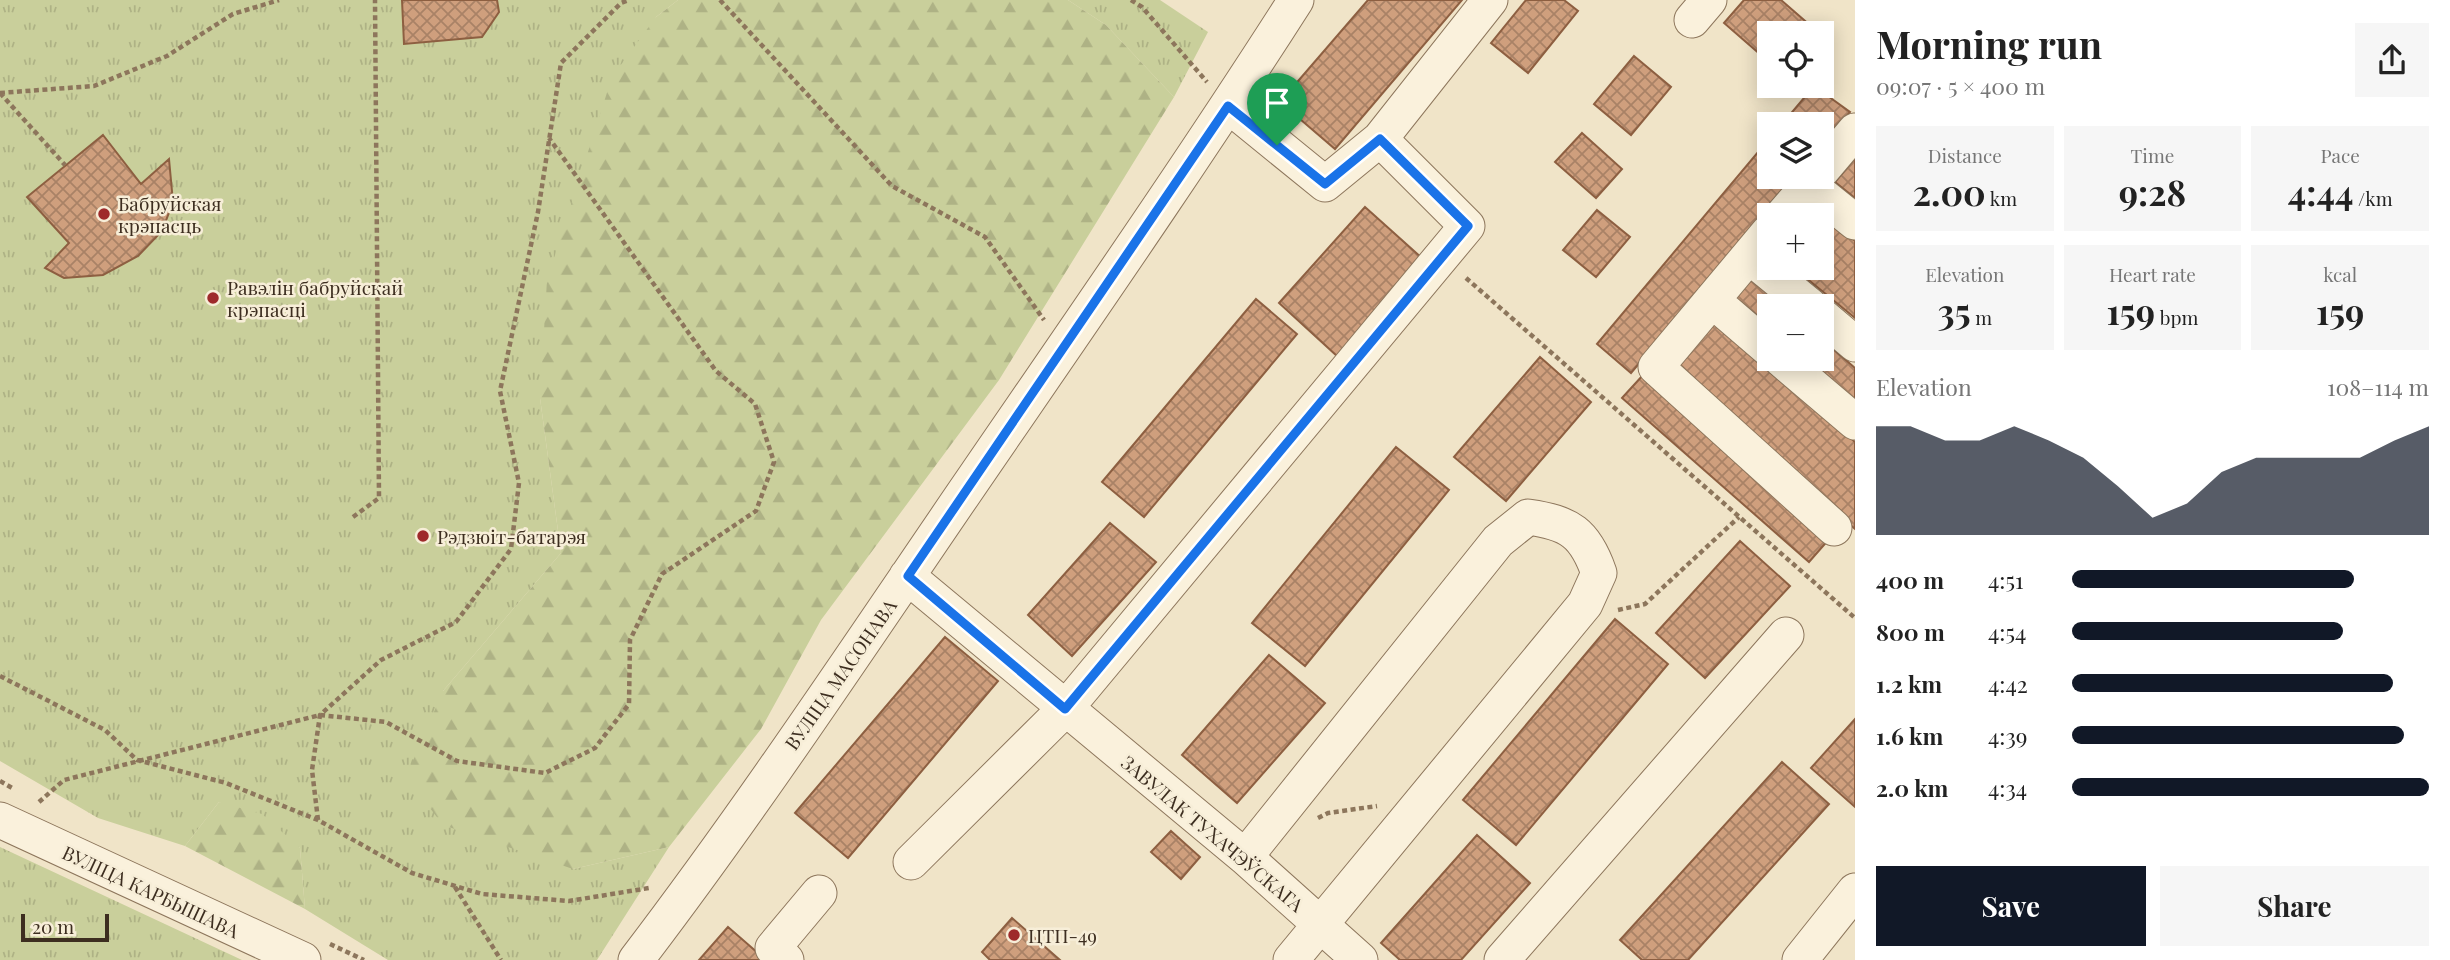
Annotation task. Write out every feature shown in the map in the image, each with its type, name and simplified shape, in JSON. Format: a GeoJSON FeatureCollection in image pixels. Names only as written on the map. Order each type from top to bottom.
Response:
{"type":"FeatureCollection","features":[{"type":"Feature","properties":{"kind":"street","name":"ВУЛІЦА МАСОНАВА"},"geometry":{"type":"LineString","coordinates":[[636,960],[696,881],[908,576],[1228,106],[1296,0]]}},
{"type":"Feature","properties":{"kind":"street"},"geometry":{"type":"LineString","coordinates":[[1228,106],[1325,184],[1380,139],[1490,0]]}},
{"type":"Feature","properties":{"kind":"street"},"geometry":{"type":"LineString","coordinates":[[1834,156],[1855,131]]}},
{"type":"Feature","properties":{"kind":"street"},"geometry":{"type":"LineString","coordinates":[[911,862],[1065,709],[1468,226],[1380,139]]}},
{"type":"Feature","properties":{"kind":"street"},"geometry":{"type":"LineString","coordinates":[[1793,203],[1806,189]]}},
{"type":"Feature","properties":{"kind":"street"},"geometry":{"type":"LineString","coordinates":[[1826,189],[1855,222]]}},
{"type":"Feature","properties":{"kind":"street"},"geometry":{"type":"LineString","coordinates":[[1757,246],[1656,367],[1834,528]]}},
{"type":"Feature","properties":{"kind":"street"},"geometry":{"type":"LineString","coordinates":[[1789,280],[1800,294]]}},
{"type":"Feature","properties":{"kind":"street"},"geometry":{"type":"LineString","coordinates":[[1712,300],[1757,339]]}},
{"type":"Feature","properties":{"kind":"street"},"geometry":{"type":"LineString","coordinates":[[1834,326],[1855,344]]}},
{"type":"Feature","properties":{"kind":"street"},"geometry":{"type":"LineString","coordinates":[[1795,371],[1855,422]]}},
{"type":"Feature","properties":{"kind":"street"},"geometry":{"type":"LineString","coordinates":[[1245,857],[1498,541],[1528,517],[1560,522],[1590,548],[1599,573],[1585,604],[1291,960]]}},
{"type":"Feature","properties":{"kind":"street","name":"ЗАВУЛАК ТУХАЧЭЎСКАГА"},"geometry":{"type":"LineString","coordinates":[[908,576],[1245,857],[1360,960]]}},
{"type":"Feature","properties":{"kind":"street"},"geometry":{"type":"LineString","coordinates":[[1502,960],[1786,635]]}},
{"type":"Feature","properties":{"kind":"street","name":"ВУЛІЦА КАРБЫШАВА"},"geometry":{"type":"LineString","coordinates":[[0,820],[303,960]]}},
{"type":"Feature","properties":{"kind":"street"},"geometry":{"type":"LineString","coordinates":[[1800,960],[1855,891]]}},
{"type":"Feature","properties":{"kind":"street"},"geometry":{"type":"LineString","coordinates":[[786,960],[773,948],[819,893]]}},
{"type":"Feature","properties":{"kind":"path"},"geometry":{"type":"LineString","coordinates":[[0,93],[94,86],[167,56],[233,14],[279,0]]}},
{"type":"Feature","properties":{"kind":"path"},"geometry":{"type":"LineString","coordinates":[[353,517],[379,498],[375,0]]}},
{"type":"Feature","properties":{"kind":"path"},"geometry":{"type":"LineString","coordinates":[[318,820],[312,770],[320,715],[381,660],[456,622],[511,549],[519,483],[500,391],[538,212],[561,63],[621,3],[629,0]]}},
{"type":"Feature","properties":{"kind":"path"},"geometry":{"type":"LineString","coordinates":[[720,0],[892,186],[985,237],[1063,348]]}},
{"type":"Feature","properties":{"kind":"path"},"geometry":{"type":"LineString","coordinates":[[1130,0],[1142,7],[1228,106]]}},
{"type":"Feature","properties":{"kind":"path"},"geometry":{"type":"LineString","coordinates":[[0,93],[65,165]]}},
{"type":"Feature","properties":{"kind":"path"},"geometry":{"type":"LineString","coordinates":[[38,803],[64,780],[320,715],[386,722],[457,761],[545,773],[595,748],[629,704],[630,640],[662,573],[756,511],[774,462],[755,404],[716,371],[549,138]]}},
{"type":"Feature","properties":{"kind":"path"},"geometry":{"type":"LineString","coordinates":[[1442,257],[1855,618]]}},
{"type":"Feature","properties":{"kind":"path"},"geometry":{"type":"LineString","coordinates":[[0,676],[105,730],[137,760],[226,783],[318,820],[412,873],[482,894],[569,901],[696,881]]}},
{"type":"Feature","properties":{"kind":"path"},"geometry":{"type":"LineString","coordinates":[[454,885],[501,960]]}},
{"type":"Feature","properties":{"kind":"green space"},"geometry":{"type":"Polygon","coordinates":[[[0,0],[678,0],[656,17],[540,398],[561,553],[443,691],[573,869],[669,847],[597,960],[388,960],[305,909],[300,848],[219,802],[185,846],[98,818],[0,761],[0,0]]]}},
{"type":"Feature","properties":{"kind":"green space"},"geometry":{"type":"Polygon","coordinates":[[[678,0],[1068,0],[1106,25],[1174,97],[999,380],[821,620],[761,729],[669,847],[573,869],[443,825],[406,777],[443,691],[561,553],[540,398],[547,280],[612,77],[656,17],[678,0]]]}},
{"type":"Feature","properties":{"kind":"green space"},"geometry":{"type":"Polygon","coordinates":[[[1068,0],[1160,0],[1208,32],[1174,97],[1106,25],[1068,0]]]}},
{"type":"Feature","properties":{"kind":"green space"},"geometry":{"type":"Polygon","coordinates":[[[219,802],[262,814],[300,848],[305,909],[185,846],[219,802]]]}},
{"type":"Feature","properties":{"kind":"green space"},"geometry":{"type":"Polygon","coordinates":[[[0,847],[242,960],[0,960],[0,847]]]}},
{"type":"Feature","properties":{"kind":"building"},"geometry":{"type":"Polygon","coordinates":[[[402,0],[497,0],[499,12],[482,37],[404,44],[402,0]]]}},
{"type":"Feature","properties":{"kind":"building"},"geometry":{"type":"Polygon","coordinates":[[[1368,0],[1462,0],[1335,149],[1280,102],[1368,0]]]}},
{"type":"Feature","properties":{"kind":"building"},"geometry":{"type":"Polygon","coordinates":[[[1526,0],[1564,0],[1578,11],[1528,73],[1491,43],[1526,0]]]}},
{"type":"Feature","properties":{"kind":"building"},"geometry":{"type":"Polygon","coordinates":[[[1744,0],[1781,0],[1805,21],[1757,21],[1757,52],[1724,23],[1744,0]]]}},
{"type":"Feature","properties":{"kind":"building"},"geometry":{"type":"Polygon","coordinates":[[[1634,56],[1671,87],[1631,135],[1594,104],[1634,56]]]}},
{"type":"Feature","properties":{"kind":"building"},"geometry":{"type":"Polygon","coordinates":[[[1804,98],[1831,98],[1850,112],[1834,131],[1834,112],[1792,112],[1804,98]]]}},
{"type":"Feature","properties":{"kind":"building"},"geometry":{"type":"Polygon","coordinates":[[[1582,133],[1622,169],[1596,198],[1555,162],[1582,133]]]}},
{"type":"Feature","properties":{"kind":"building"},"geometry":{"type":"Polygon","coordinates":[[[103,135],[141,184],[169,159],[173,202],[162,231],[138,256],[103,275],[64,278],[45,268],[69,243],[27,197],[103,135]]]}},
{"type":"Feature","properties":{"kind":"building"},"geometry":{"type":"Polygon","coordinates":[[[1757,153],[1757,189],[1786,189],[1774,203],[1757,203],[1757,223],[1631,373],[1597,344],[1757,153]]]}},
{"type":"Feature","properties":{"kind":"building"},"geometry":{"type":"Polygon","coordinates":[[[1855,158],[1855,198],[1835,182],[1855,158]]]}},
{"type":"Feature","properties":{"kind":"building"},"geometry":{"type":"Polygon","coordinates":[[[1365,207],[1423,259],[1337,356],[1279,303],[1365,207]]]}},
{"type":"Feature","properties":{"kind":"building"},"geometry":{"type":"Polygon","coordinates":[[[1597,210],[1630,237],[1596,277],[1563,250],[1597,210]]]}},
{"type":"Feature","properties":{"kind":"building"},"geometry":{"type":"Polygon","coordinates":[[[1834,224],[1855,241],[1855,318],[1834,301],[1834,294],[1826,294],[1809,280],[1834,280],[1834,224]]]}},
{"type":"Feature","properties":{"kind":"building"},"geometry":{"type":"Polygon","coordinates":[[[1750,277],[1769,294],[1757,294],[1757,319],[1733,298],[1750,277]]]}},
{"type":"Feature","properties":{"kind":"building"},"geometry":{"type":"Polygon","coordinates":[[[1256,299],[1297,334],[1144,517],[1102,482],[1256,299]]]}},
{"type":"Feature","properties":{"kind":"building"},"geometry":{"type":"Polygon","coordinates":[[[1715,320],[1757,357],[1757,371],[1774,371],[1855,442],[1855,529],[1672,370],[1715,320]]]}},
{"type":"Feature","properties":{"kind":"building"},"geometry":{"type":"Polygon","coordinates":[[[1834,350],[1855,368],[1855,403],[1817,371],[1834,371],[1834,350]]]}},
{"type":"Feature","properties":{"kind":"building"},"geometry":{"type":"Polygon","coordinates":[[[1540,357],[1591,402],[1506,501],[1454,457],[1540,357]]]}},
{"type":"Feature","properties":{"kind":"building"},"geometry":{"type":"Polygon","coordinates":[[[1644,374],[1830,538],[1809,562],[1622,398],[1644,374]]]}},
{"type":"Feature","properties":{"kind":"building"},"geometry":{"type":"Polygon","coordinates":[[[1396,447],[1449,490],[1305,666],[1252,623],[1396,447]]]}},
{"type":"Feature","properties":{"kind":"building"},"geometry":{"type":"Polygon","coordinates":[[[1110,523],[1156,562],[1072,656],[1028,615],[1110,523]]]}},
{"type":"Feature","properties":{"kind":"building"},"geometry":{"type":"Polygon","coordinates":[[[1740,541],[1790,586],[1705,678],[1656,633],[1740,541]]]}},
{"type":"Feature","properties":{"kind":"building"},"geometry":{"type":"Polygon","coordinates":[[[1615,619],[1668,664],[1516,845],[1463,800],[1615,619]]]}},
{"type":"Feature","properties":{"kind":"building"},"geometry":{"type":"Polygon","coordinates":[[[945,637],[998,681],[848,858],[795,813],[945,637]]]}},
{"type":"Feature","properties":{"kind":"building"},"geometry":{"type":"Polygon","coordinates":[[[1269,655],[1325,703],[1237,803],[1182,755],[1269,655]]]}},
{"type":"Feature","properties":{"kind":"building"},"geometry":{"type":"Polygon","coordinates":[[[1855,719],[1855,807],[1811,768],[1855,719]]]}},
{"type":"Feature","properties":{"kind":"building"},"geometry":{"type":"Polygon","coordinates":[[[1782,762],[1829,804],[1688,960],[1642,960],[1620,940],[1782,762]]]}},
{"type":"Feature","properties":{"kind":"building"},"geometry":{"type":"Polygon","coordinates":[[[1171,831],[1200,857],[1181,879],[1151,852],[1171,831]]]}},
{"type":"Feature","properties":{"kind":"building"},"geometry":{"type":"Polygon","coordinates":[[[1477,835],[1530,883],[1461,960],[1400,960],[1381,943],[1477,835]]]}},
{"type":"Feature","properties":{"kind":"building","name":"ЦТП-49"},"geometry":{"type":"Polygon","coordinates":[[[1012,918],[1060,960],[990,960],[982,952],[1012,918]]]}},
{"type":"Feature","properties":{"kind":"building"},"geometry":{"type":"Polygon","coordinates":[[[728,927],[766,960],[699,960],[728,927]]]}},
{"type":"Feature","properties":{"kind":"place","name":"Бабруйская крэпасць"},"geometry":{"type":"Point","coordinates":[104,214]}},
{"type":"Feature","properties":{"kind":"place","name":"Равэлін бабруйскай крэпасці"},"geometry":{"type":"Point","coordinates":[213,298]}},
{"type":"Feature","properties":{"kind":"place","name":"Рэдзюіт-батарэя"},"geometry":{"type":"Point","coordinates":[423,536]}},
{"type":"Feature","properties":{"kind":"place","name":"ЦТП-49"},"geometry":{"type":"Point","coordinates":[1014,935]}},
{"type":"Feature","properties":{"kind":"route"},"geometry":{"type":"LineString","coordinates":[[1228,106],[1277,145],[1325,184],[1380,139],[1468,226],[1065,709],[908,576],[1228,106]]}}]}
